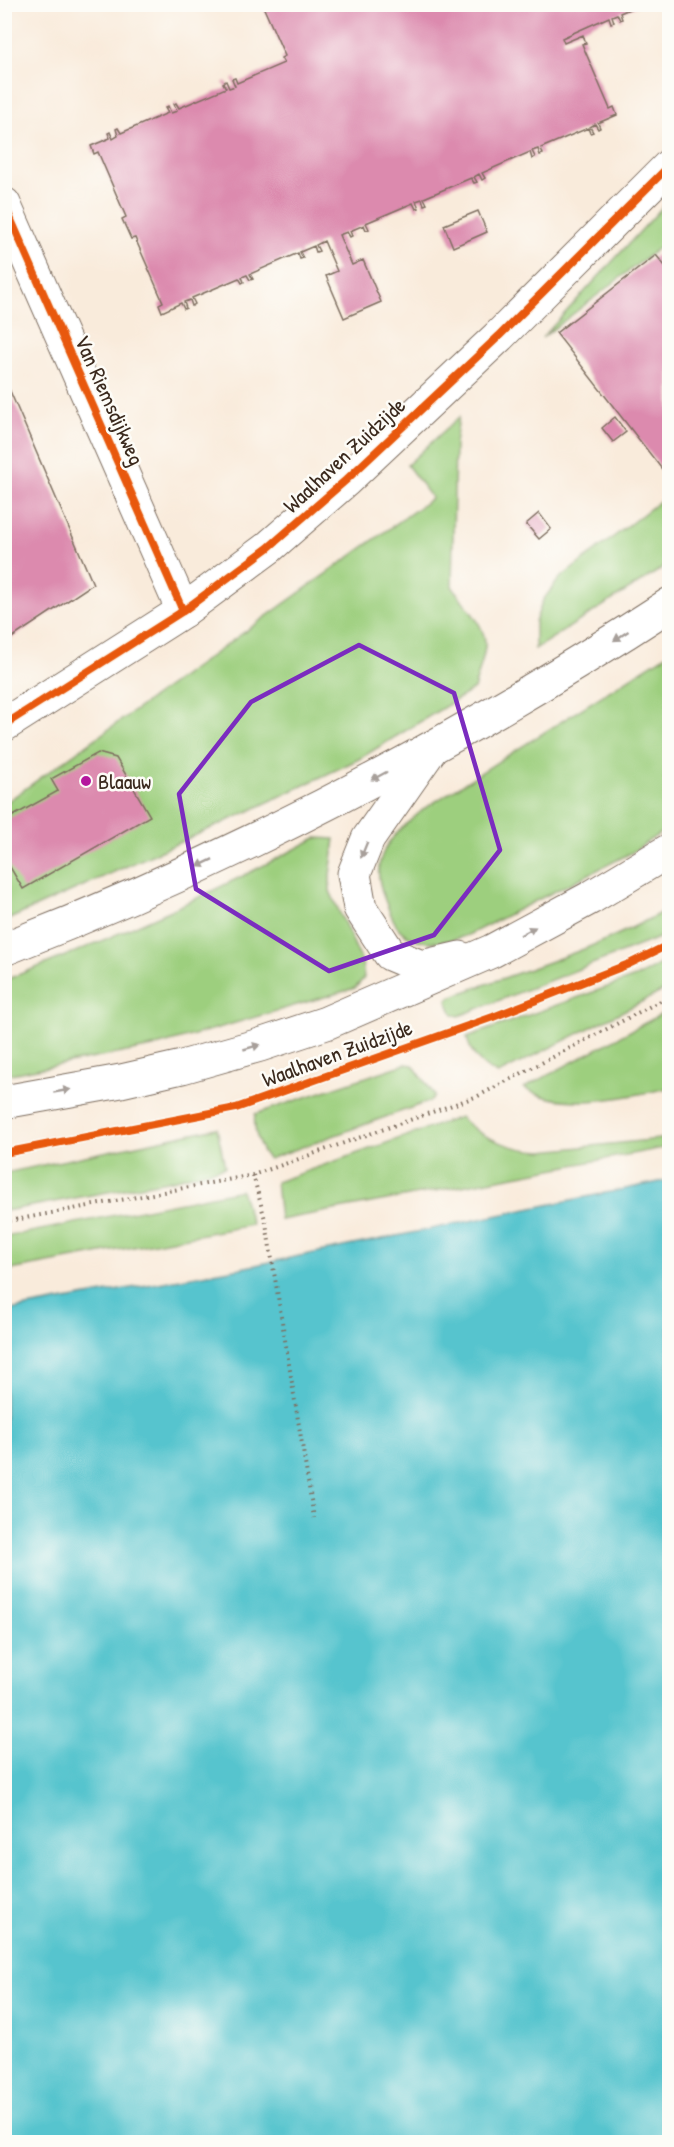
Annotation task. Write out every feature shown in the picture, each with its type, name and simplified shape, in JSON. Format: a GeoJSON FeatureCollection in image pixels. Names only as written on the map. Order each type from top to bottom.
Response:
{"type":"FeatureCollection","features":[{"type":"Feature","properties":{"kind":"street","name":"Waalhaven Zuidzijde"},"geometry":{"type":"LineString","coordinates":[[4,724],[183,611],[251,561],[315,508],[499,336],[669,165]]}},
{"type":"Feature","properties":{"kind":"street","name":"Van Riemsdijkweg"},"geometry":{"type":"LineString","coordinates":[[4,204],[183,611]]}},
{"type":"Feature","properties":{"kind":"street","name":"Waalhaven Zuidzijde"},"geometry":{"type":"LineString","coordinates":[[4,949],[162,883],[339,797],[513,701],[669,604]]}},
{"type":"Feature","properties":{"kind":"street","name":"Waalhaven Zuidzijde"},"geometry":{"type":"LineString","coordinates":[[431,748],[368,839],[354,874],[360,908],[390,954],[421,967],[492,951]]}},
{"type":"Feature","properties":{"kind":"street","name":"Waalhaven Zuidzijde"},"geometry":{"type":"LineString","coordinates":[[4,1102],[122,1081],[182,1067],[326,1023],[492,951],[590,898],[669,850]]}},
{"type":"Feature","properties":{"kind":"path"},"geometry":{"type":"LineString","coordinates":[[4,1222],[253,1175],[478,1096],[669,996]]}},
{"type":"Feature","properties":{"kind":"path"},"geometry":{"type":"LineString","coordinates":[[253,1175],[266,1223],[314,1518]]}},
{"type":"Feature","properties":{"kind":"highlighted area"},"geometry":{"type":"Polygon","coordinates":[[[359,645],[454,693],[500,850],[434,935],[329,971],[196,889],[179,794],[251,702],[359,645]]]}},
{"type":"Feature","properties":{"kind":"green space"},"geometry":{"type":"Polygon","coordinates":[[[669,200],[669,240],[542,338],[669,200]]]}},
{"type":"Feature","properties":{"kind":"green space"},"geometry":{"type":"Polygon","coordinates":[[[459,417],[455,444],[452,586],[477,621],[484,636],[484,653],[474,689],[359,759],[5,921],[4,804],[432,498],[407,465],[459,417]]]}},
{"type":"Feature","properties":{"kind":"green space"},"geometry":{"type":"Polygon","coordinates":[[[669,494],[669,564],[535,649],[535,622],[543,600],[559,579],[669,494]]]}},
{"type":"Feature","properties":{"kind":"green space"},"geometry":{"type":"Polygon","coordinates":[[[669,653],[669,827],[631,853],[468,935],[442,942],[432,942],[415,939],[399,929],[383,895],[379,873],[384,851],[397,833],[425,808],[669,653]]]}},
{"type":"Feature","properties":{"kind":"green space"},"geometry":{"type":"Polygon","coordinates":[[[316,838],[335,839],[330,891],[362,962],[364,978],[355,988],[153,1047],[5,1075],[5,980],[163,914],[316,838]]]}},
{"type":"Feature","properties":{"kind":"green space"},"geometry":{"type":"Polygon","coordinates":[[[669,908],[669,932],[661,937],[459,1016],[453,1014],[447,1001],[450,997],[590,947],[669,908]]]}},
{"type":"Feature","properties":{"kind":"green space"},"geometry":{"type":"Polygon","coordinates":[[[669,959],[669,988],[498,1074],[482,1064],[471,1049],[467,1037],[641,975],[669,959]]]}},
{"type":"Feature","properties":{"kind":"green space"},"geometry":{"type":"Polygon","coordinates":[[[669,1010],[669,1088],[615,1098],[576,1101],[540,1095],[524,1088],[669,1010]]]}},
{"type":"Feature","properties":{"kind":"green space"},"geometry":{"type":"Polygon","coordinates":[[[405,1064],[413,1065],[435,1096],[430,1101],[269,1159],[265,1156],[256,1132],[255,1114],[405,1064]]]}},
{"type":"Feature","properties":{"kind":"green space"},"geometry":{"type":"Polygon","coordinates":[[[460,1117],[488,1137],[509,1146],[532,1150],[543,1151],[669,1138],[669,1147],[280,1220],[276,1182],[460,1117]]]}},
{"type":"Feature","properties":{"kind":"green space"},"geometry":{"type":"Polygon","coordinates":[[[217,1128],[225,1167],[167,1181],[5,1211],[5,1173],[217,1128]]]}},
{"type":"Feature","properties":{"kind":"green space"},"geometry":{"type":"Polygon","coordinates":[[[241,1190],[252,1225],[5,1271],[5,1237],[241,1190]]]}},
{"type":"Feature","properties":{"kind":"water"},"geometry":{"type":"Polygon","coordinates":[[[669,1180],[669,2142],[5,2142],[5,1311],[241,1268],[669,1180]]]}},
{"type":"Feature","properties":{"kind":"building"},"geometry":{"type":"Polygon","coordinates":[[[262,4],[410,4],[411,9],[421,4],[639,5],[620,13],[622,19],[620,20],[617,14],[612,16],[614,22],[611,23],[609,17],[562,38],[564,43],[583,35],[586,43],[582,44],[610,109],[614,107],[617,115],[598,123],[600,128],[598,129],[595,124],[590,127],[593,132],[590,133],[588,128],[541,148],[543,154],[540,155],[538,149],[532,151],[535,157],[532,159],[530,152],[482,173],[485,178],[482,180],[479,174],[474,177],[477,182],[474,183],[471,178],[424,198],[427,204],[424,205],[422,199],[416,201],[419,208],[416,209],[413,203],[366,223],[369,229],[366,230],[364,225],[350,231],[352,236],[350,237],[347,232],[339,235],[352,265],[363,260],[381,302],[344,318],[326,276],[337,271],[324,241],[316,245],[319,251],[316,252],[314,246],[300,252],[303,258],[300,259],[298,253],[250,274],[253,279],[250,280],[247,275],[242,277],[244,282],[242,283],[239,278],[192,298],[195,304],[192,306],[190,300],[184,302],[186,308],[184,309],[181,303],[162,312],[159,304],[163,302],[135,238],[131,239],[122,219],[126,217],[98,152],[94,154],[91,146],[110,138],[108,133],[110,132],[113,139],[118,136],[116,129],[118,128],[121,133],[168,113],[165,108],[168,106],[171,113],[177,111],[174,104],[176,103],[179,108],[226,88],[223,83],[226,81],[229,88],[235,86],[232,79],[235,78],[237,83],[284,63],[281,58],[285,56],[262,4]]]}},
{"type":"Feature","properties":{"kind":"building"},"geometry":{"type":"Polygon","coordinates":[[[478,211],[487,232],[453,247],[444,225],[478,211]]]}},
{"type":"Feature","properties":{"kind":"building"},"geometry":{"type":"Polygon","coordinates":[[[656,255],[670,272],[670,470],[665,473],[556,333],[656,255]]]}},
{"type":"Feature","properties":{"kind":"building"},"geometry":{"type":"Polygon","coordinates":[[[4,377],[93,584],[4,643],[4,377]]]}},
{"type":"Feature","properties":{"kind":"building"},"geometry":{"type":"Polygon","coordinates":[[[615,417],[626,432],[613,442],[602,428],[615,417]]]}},
{"type":"Feature","properties":{"kind":"building"},"geometry":{"type":"Polygon","coordinates":[[[539,513],[551,529],[539,539],[526,524],[539,513]]]}},
{"type":"Feature","properties":{"kind":"building"},"geometry":{"type":"Polygon","coordinates":[[[98,753],[116,758],[150,816],[23,889],[4,857],[4,821],[58,791],[51,779],[98,753]]]}},
{"type":"Feature","properties":{"kind":"cycle path"},"geometry":{"type":"LineString","coordinates":[[4,725],[183,611],[268,548],[346,480],[499,336],[670,165]]}},
{"type":"Feature","properties":{"kind":"cycle path"},"geometry":{"type":"LineString","coordinates":[[4,204],[183,611]]}},
{"type":"Feature","properties":{"kind":"cycle path"},"geometry":{"type":"LineString","coordinates":[[4,1153],[236,1108],[493,1017],[629,964],[670,944]]}},
{"type":"Feature","properties":{"kind":"place","name":"Blaauw"},"geometry":{"type":"Point","coordinates":[86,781]}}]}
